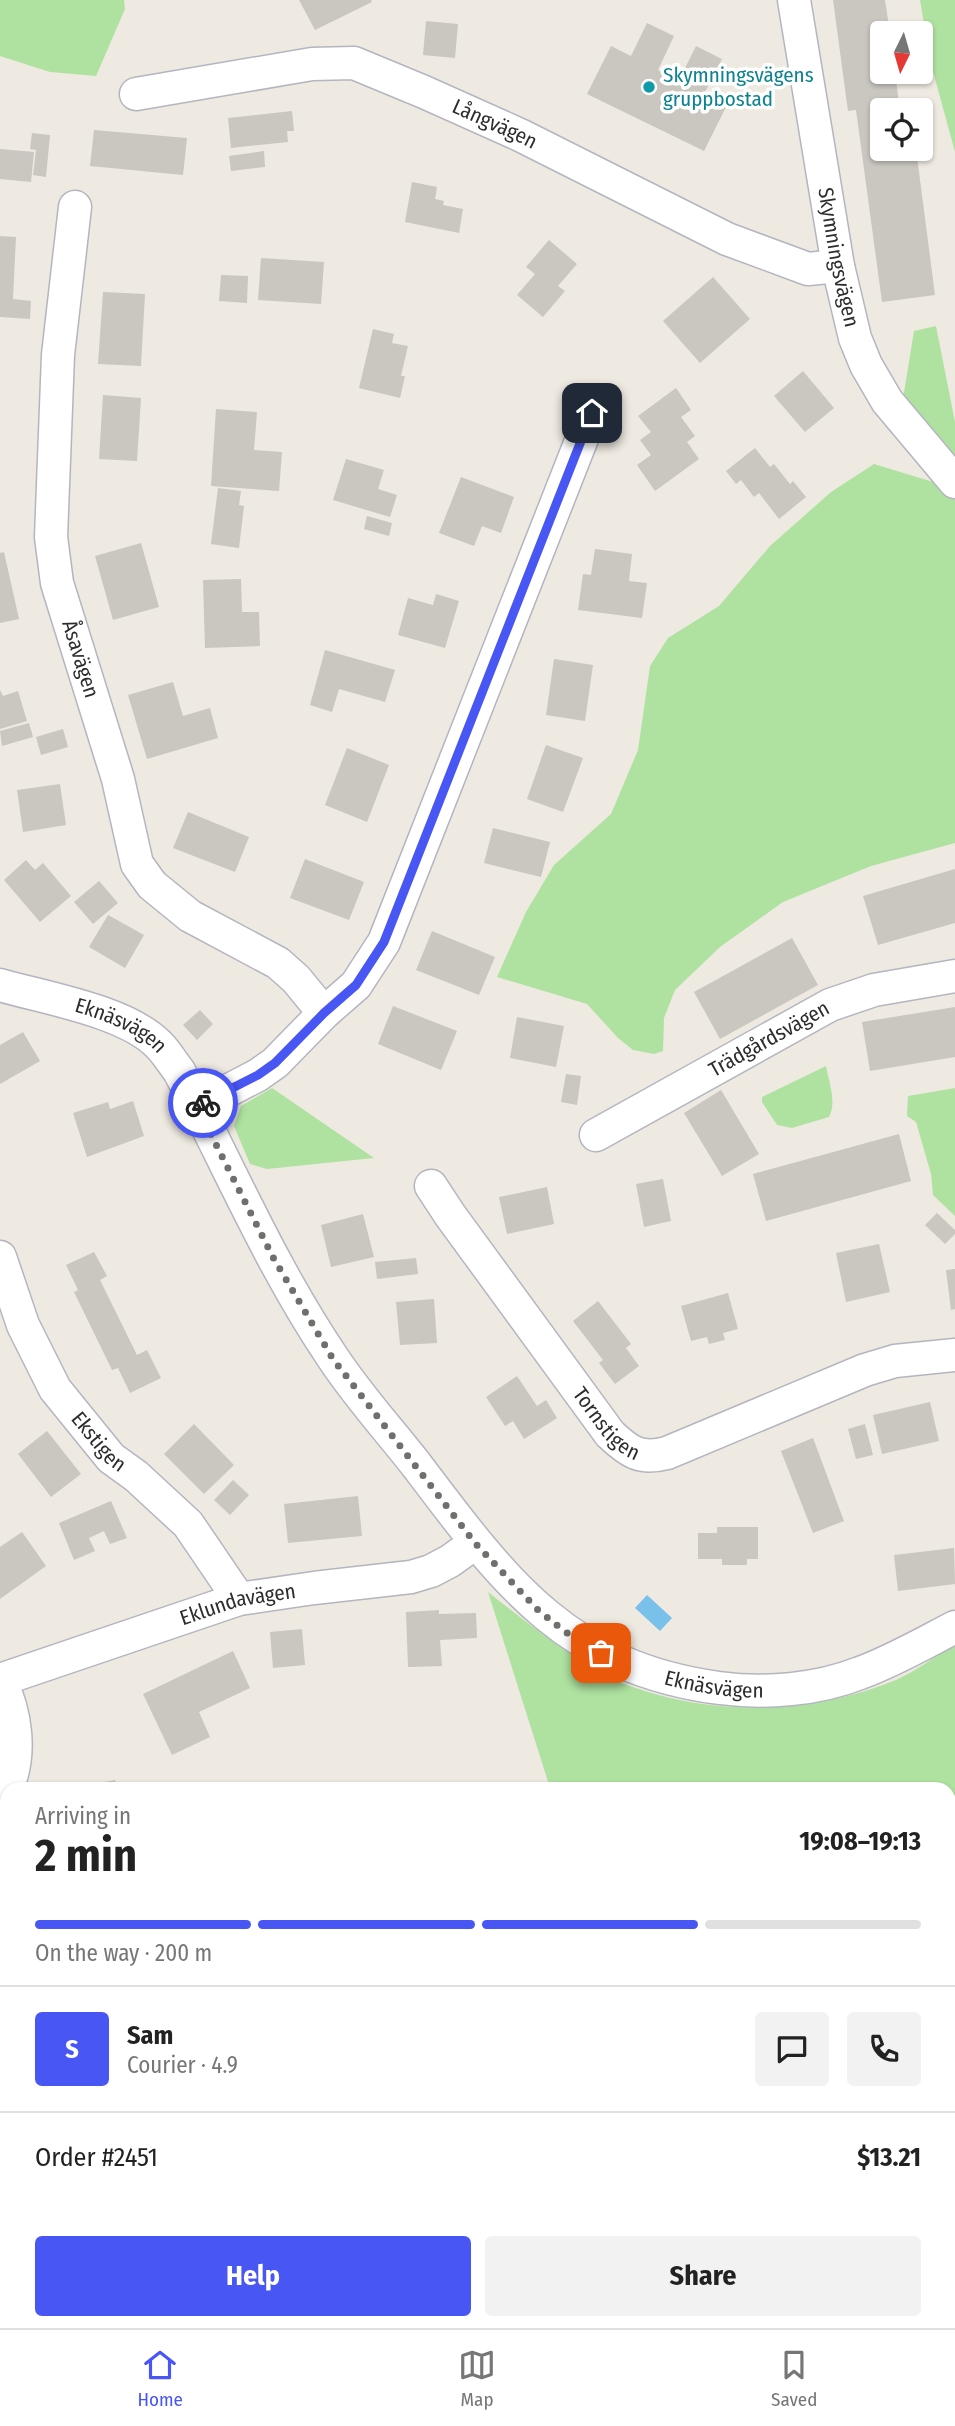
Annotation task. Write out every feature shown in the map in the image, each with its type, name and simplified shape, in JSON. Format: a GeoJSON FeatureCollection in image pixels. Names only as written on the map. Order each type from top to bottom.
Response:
{"type":"FeatureCollection","features":[{"type":"Feature","properties":{"kind":"street","name":"Skymningsvägen"},"geometry":{"type":"LineString","coordinates":[[794,0],[838,266],[855,338],[866,365],[887,401],[955,482]]}},
{"type":"Feature","properties":{"kind":"street","name":"Långvägen"},"geometry":{"type":"LineString","coordinates":[[136,94],[312,64],[354,63],[520,135],[727,239],[808,269],[838,266]]}},
{"type":"Feature","properties":{"kind":"street","name":"Åsavägen"},"geometry":{"type":"LineString","coordinates":[[75,207],[58,355],[51,537],[57,583],[118,779],[137,864],[152,886],[190,916],[278,963],[296,979],[324,1013]]}},
{"type":"Feature","properties":{"kind":"street"},"geometry":{"type":"LineString","coordinates":[[197,1107],[275,1063],[356,985],[384,942],[592,413]]}},
{"type":"Feature","properties":{"kind":"street","name":"Trädgårdsvägen"},"geometry":{"type":"LineString","coordinates":[[596,1135],[830,1006],[874,990],[955,976]]}},
{"type":"Feature","properties":{"kind":"street","name":"Eknäsvägen"},"geometry":{"type":"LineString","coordinates":[[0,985],[94,1011],[144,1032],[159,1045],[179,1071],[274,1259],[333,1359],[475,1543],[537,1609],[564,1631],[601,1653],[669,1679],[739,1690],[774,1690],[831,1682],[859,1674],[955,1628]]}},
{"type":"Feature","properties":{"kind":"street","name":"Tornstigen"},"geometry":{"type":"LineString","coordinates":[[431,1186],[610,1434],[638,1455],[654,1457],[667,1453],[865,1370],[921,1357],[955,1356]]}},
{"type":"Feature","properties":{"kind":"street","name":"Ekstigen"},"geometry":{"type":"LineString","coordinates":[[0,1257],[23,1325],[55,1389],[79,1422],[111,1458],[136,1476],[188,1524],[239,1600]]}},
{"type":"Feature","properties":{"kind":"street","name":"Eklundavägen"},"geometry":{"type":"LineString","coordinates":[[9,1782],[16,1749],[11,1702],[0,1680],[239,1600],[411,1577],[450,1561],[475,1543]]}},
{"type":"Feature","properties":{"kind":"green space"},"geometry":{"type":"Polygon","coordinates":[[[0,0],[124,0],[125,9],[96,76],[50,72],[0,56],[0,0]]]}},
{"type":"Feature","properties":{"kind":"green space"},"geometry":{"type":"Polygon","coordinates":[[[920,0],[955,0],[955,152],[933,71],[933,21],[924,21],[920,0]]]}},
{"type":"Feature","properties":{"kind":"green space"},"geometry":{"type":"Polygon","coordinates":[[[936,326],[955,422],[955,465],[902,405],[914,331],[936,326]]]}},
{"type":"Feature","properties":{"kind":"green space"},"geometry":{"type":"Polygon","coordinates":[[[874,464],[943,485],[955,500],[955,843],[871,866],[783,902],[720,947],[675,990],[664,1018],[663,1051],[654,1054],[633,1050],[618,1038],[587,1004],[497,977],[526,912],[554,865],[611,814],[638,750],[650,666],[668,638],[719,606],[770,546],[831,492],[874,464]]]}},
{"type":"Feature","properties":{"kind":"green space"},"geometry":{"type":"Polygon","coordinates":[[[826,1066],[832,1099],[829,1117],[792,1128],[777,1125],[762,1102],[762,1097],[826,1066]]]}},
{"type":"Feature","properties":{"kind":"green space"},"geometry":{"type":"Polygon","coordinates":[[[272,1088],[374,1158],[267,1169],[250,1164],[234,1126],[241,1106],[272,1088]]]}},
{"type":"Feature","properties":{"kind":"green space"},"geometry":{"type":"Polygon","coordinates":[[[955,1088],[955,1216],[933,1195],[931,1174],[916,1122],[907,1116],[908,1096],[955,1088]]]}},
{"type":"Feature","properties":{"kind":"green space"},"geometry":{"type":"Polygon","coordinates":[[[488,1592],[595,1671],[630,1686],[667,1697],[706,1704],[783,1706],[822,1702],[860,1693],[896,1680],[955,1644],[955,1782],[548,1782],[488,1592]]]}},
{"type":"Feature","properties":{"kind":"water"},"geometry":{"type":"Polygon","coordinates":[[[647,1595],[672,1618],[660,1631],[635,1608],[647,1595]]]}},
{"type":"Feature","properties":{"kind":"building"},"geometry":{"type":"Polygon","coordinates":[[[299,0],[371,0],[372,2],[315,30],[299,0]]]}},
{"type":"Feature","properties":{"kind":"building"},"geometry":{"type":"Polygon","coordinates":[[[833,0],[885,0],[888,21],[870,21],[870,84],[897,84],[898,98],[870,98],[870,161],[918,161],[935,295],[882,302],[856,110],[848,111],[833,0]]]}},
{"type":"Feature","properties":{"kind":"building"},"geometry":{"type":"Polygon","coordinates":[[[426,21],[458,24],[455,58],[423,55],[426,21]]]}},
{"type":"Feature","properties":{"kind":"building","name":"Skymningsvägens gruppbostad"},"geometry":{"type":"Polygon","coordinates":[[[647,23],[674,36],[658,70],[679,80],[696,46],[722,59],[704,94],[727,105],[704,151],[587,94],[611,46],[631,56],[647,23]]]}},
{"type":"Feature","properties":{"kind":"building"},"geometry":{"type":"Polygon","coordinates":[[[292,111],[294,131],[287,131],[288,142],[231,148],[228,118],[292,111]]]}},
{"type":"Feature","properties":{"kind":"building"},"geometry":{"type":"Polygon","coordinates":[[[94,130],[187,138],[183,175],[90,166],[94,130]]]}},
{"type":"Feature","properties":{"kind":"building"},"geometry":{"type":"Polygon","coordinates":[[[32,133],[50,135],[46,177],[33,175],[36,150],[30,149],[32,133]]]}},
{"type":"Feature","properties":{"kind":"building"},"geometry":{"type":"Polygon","coordinates":[[[0,149],[34,152],[31,182],[0,179],[0,149]]]}},
{"type":"Feature","properties":{"kind":"building"},"geometry":{"type":"Polygon","coordinates":[[[264,151],[265,167],[231,171],[229,156],[264,151]]]}},
{"type":"Feature","properties":{"kind":"building"},"geometry":{"type":"Polygon","coordinates":[[[412,182],[437,187],[435,199],[444,201],[443,205],[463,209],[459,233],[405,222],[412,182]]]}},
{"type":"Feature","properties":{"kind":"building"},"geometry":{"type":"Polygon","coordinates":[[[0,236],[16,237],[13,299],[31,301],[30,319],[0,317],[0,236]]]}},
{"type":"Feature","properties":{"kind":"building"},"geometry":{"type":"Polygon","coordinates":[[[549,240],[577,264],[558,286],[565,291],[543,317],[517,295],[535,274],[526,267],[549,240]]]}},
{"type":"Feature","properties":{"kind":"building"},"geometry":{"type":"Polygon","coordinates":[[[261,258],[324,262],[321,304],[258,300],[261,258]]]}},
{"type":"Feature","properties":{"kind":"building"},"geometry":{"type":"Polygon","coordinates":[[[221,275],[248,276],[247,303],[219,301],[221,275]]]}},
{"type":"Feature","properties":{"kind":"building"},"geometry":{"type":"Polygon","coordinates":[[[713,277],[750,319],[700,363],[663,321],[713,277]]]}},
{"type":"Feature","properties":{"kind":"building"},"geometry":{"type":"Polygon","coordinates":[[[103,292],[145,294],[141,366],[98,364],[103,292]]]}},
{"type":"Feature","properties":{"kind":"building"},"geometry":{"type":"Polygon","coordinates":[[[373,329],[394,334],[392,343],[408,346],[401,376],[405,376],[400,398],[359,388],[373,329]]]}},
{"type":"Feature","properties":{"kind":"building"},"geometry":{"type":"Polygon","coordinates":[[[803,371],[834,408],[805,432],[774,396],[803,371]]]}},
{"type":"Feature","properties":{"kind":"building"},"geometry":{"type":"Polygon","coordinates":[[[676,388],[691,410],[681,417],[695,436],[687,442],[699,459],[655,491],[637,465],[651,455],[640,440],[651,432],[638,416],[676,388]]]}},
{"type":"Feature","properties":{"kind":"building"},"geometry":{"type":"Polygon","coordinates":[[[103,395],[141,398],[137,461],[99,459],[103,395]]]}},
{"type":"Feature","properties":{"kind":"building"},"geometry":{"type":"Polygon","coordinates":[[[216,409],[257,412],[254,450],[282,452],[279,491],[211,486],[216,409]]]}},
{"type":"Feature","properties":{"kind":"building"},"geometry":{"type":"Polygon","coordinates":[[[755,448],[770,467],[774,464],[790,484],[793,481],[806,497],[779,519],[759,493],[754,497],[741,480],[736,484],[726,471],[755,448]]]}},
{"type":"Feature","properties":{"kind":"building"},"geometry":{"type":"Polygon","coordinates":[[[346,459],[384,470],[378,489],[397,495],[390,517],[333,500],[346,459]]]}},
{"type":"Feature","properties":{"kind":"building"},"geometry":{"type":"Polygon","coordinates":[[[461,477],[514,497],[501,533],[482,526],[474,546],[439,533],[461,477]]]}},
{"type":"Feature","properties":{"kind":"building"},"geometry":{"type":"Polygon","coordinates":[[[218,488],[241,491],[239,505],[244,506],[239,548],[211,544],[218,488]]]}},
{"type":"Feature","properties":{"kind":"building"},"geometry":{"type":"Polygon","coordinates":[[[367,516],[392,523],[389,536],[364,529],[367,516]]]}},
{"type":"Feature","properties":{"kind":"building"},"geometry":{"type":"Polygon","coordinates":[[[141,543],[159,607],[113,620],[95,556],[141,543]]]}},
{"type":"Feature","properties":{"kind":"building"},"geometry":{"type":"Polygon","coordinates":[[[595,549],[632,554],[629,581],[647,583],[642,618],[578,610],[583,574],[591,575],[595,549]]]}},
{"type":"Feature","properties":{"kind":"building"},"geometry":{"type":"Polygon","coordinates":[[[4,552],[19,619],[0,623],[0,553],[4,552]]]}},
{"type":"Feature","properties":{"kind":"building"},"geometry":{"type":"Polygon","coordinates":[[[241,579],[242,612],[259,612],[260,646],[205,648],[203,580],[241,579]]]}},
{"type":"Feature","properties":{"kind":"building"},"geometry":{"type":"Polygon","coordinates":[[[436,594],[459,601],[445,648],[398,635],[408,598],[433,605],[436,594]]]}},
{"type":"Feature","properties":{"kind":"building"},"geometry":{"type":"Polygon","coordinates":[[[325,650],[395,670],[385,702],[339,689],[332,712],[310,705],[325,650]]]}},
{"type":"Feature","properties":{"kind":"building"},"geometry":{"type":"Polygon","coordinates":[[[554,659],[593,665],[585,721],[546,715],[554,659]]]}},
{"type":"Feature","properties":{"kind":"building"},"geometry":{"type":"Polygon","coordinates":[[[173,682],[183,716],[210,708],[218,738],[147,759],[128,695],[173,682]]]}},
{"type":"Feature","properties":{"kind":"building"},"geometry":{"type":"Polygon","coordinates":[[[0,690],[3,696],[18,691],[27,721],[0,729],[0,690]]]}},
{"type":"Feature","properties":{"kind":"building"},"geometry":{"type":"Polygon","coordinates":[[[29,723],[33,737],[2,746],[0,731],[29,723]]]}},
{"type":"Feature","properties":{"kind":"building"},"geometry":{"type":"Polygon","coordinates":[[[63,729],[68,747],[41,755],[36,737],[63,729]]]}},
{"type":"Feature","properties":{"kind":"building"},"geometry":{"type":"Polygon","coordinates":[[[546,745],[583,758],[563,812],[527,799],[546,745]]]}},
{"type":"Feature","properties":{"kind":"building"},"geometry":{"type":"Polygon","coordinates":[[[347,748],[389,765],[367,822],[325,805],[347,748]]]}},
{"type":"Feature","properties":{"kind":"building"},"geometry":{"type":"Polygon","coordinates":[[[60,784],[66,825],[23,832],[17,790],[60,784]]]}},
{"type":"Feature","properties":{"kind":"building"},"geometry":{"type":"Polygon","coordinates":[[[188,812],[249,837],[235,872],[173,848],[188,812]]]}},
{"type":"Feature","properties":{"kind":"building"},"geometry":{"type":"Polygon","coordinates":[[[493,828],[550,842],[541,877],[484,863],[493,828]]]}},
{"type":"Feature","properties":{"kind":"building"},"geometry":{"type":"Polygon","coordinates":[[[305,859],[364,882],[349,920],[290,898],[305,859]]]}},
{"type":"Feature","properties":{"kind":"building"},"geometry":{"type":"Polygon","coordinates":[[[26,860],[35,870],[43,863],[71,896],[40,922],[4,880],[26,860]]]}},
{"type":"Feature","properties":{"kind":"building"},"geometry":{"type":"Polygon","coordinates":[[[955,869],[955,923],[878,945],[863,896],[955,869]]]}},
{"type":"Feature","properties":{"kind":"building"},"geometry":{"type":"Polygon","coordinates":[[[99,881],[118,903],[93,924],[74,902],[99,881]]]}},
{"type":"Feature","properties":{"kind":"building"},"geometry":{"type":"Polygon","coordinates":[[[108,915],[144,935],[125,968],[89,947],[108,915]]]}},
{"type":"Feature","properties":{"kind":"building"},"geometry":{"type":"Polygon","coordinates":[[[432,931],[495,957],[479,995],[416,970],[432,931]]]}},
{"type":"Feature","properties":{"kind":"building"},"geometry":{"type":"Polygon","coordinates":[[[792,938],[818,985],[720,1039],[694,992],[792,938]]]}},
{"type":"Feature","properties":{"kind":"building"},"geometry":{"type":"Polygon","coordinates":[[[393,1006],[457,1031],[441,1070],[378,1044],[393,1006]]]}},
{"type":"Feature","properties":{"kind":"building"},"geometry":{"type":"Polygon","coordinates":[[[955,1007],[955,1057],[870,1071],[862,1022],[955,1007]]]}},
{"type":"Feature","properties":{"kind":"building"},"geometry":{"type":"Polygon","coordinates":[[[200,1010],[213,1024],[197,1040],[183,1025],[200,1010]]]}},
{"type":"Feature","properties":{"kind":"building"},"geometry":{"type":"Polygon","coordinates":[[[517,1017],[564,1026],[556,1067],[510,1058],[517,1017]]]}},
{"type":"Feature","properties":{"kind":"building"},"geometry":{"type":"Polygon","coordinates":[[[23,1032],[40,1061],[0,1084],[0,1045],[23,1032]]]}},
{"type":"Feature","properties":{"kind":"building"},"geometry":{"type":"Polygon","coordinates":[[[566,1074],[581,1076],[577,1105],[561,1102],[566,1074]]]}},
{"type":"Feature","properties":{"kind":"building"},"geometry":{"type":"Polygon","coordinates":[[[721,1090],[759,1154],[722,1176],[684,1113],[721,1090]]]}},
{"type":"Feature","properties":{"kind":"building"},"geometry":{"type":"Polygon","coordinates":[[[133,1101],[144,1136],[87,1157],[73,1113],[108,1102],[110,1109],[133,1101]]]}},
{"type":"Feature","properties":{"kind":"building"},"geometry":{"type":"Polygon","coordinates":[[[899,1134],[911,1181],[766,1221],[753,1174],[899,1134]]]}},
{"type":"Feature","properties":{"kind":"building"},"geometry":{"type":"Polygon","coordinates":[[[663,1179],[671,1221],[644,1227],[636,1184],[663,1179]]]}},
{"type":"Feature","properties":{"kind":"building"},"geometry":{"type":"Polygon","coordinates":[[[547,1187],[554,1224],[507,1234],[499,1197],[547,1187]]]}},
{"type":"Feature","properties":{"kind":"building"},"geometry":{"type":"Polygon","coordinates":[[[937,1213],[955,1230],[955,1234],[945,1244],[925,1225],[937,1213]]]}},
{"type":"Feature","properties":{"kind":"building"},"geometry":{"type":"Polygon","coordinates":[[[363,1214],[374,1257],[331,1267],[321,1225],[363,1214]]]}},
{"type":"Feature","properties":{"kind":"building"},"geometry":{"type":"Polygon","coordinates":[[[879,1244],[890,1292],[846,1302],[836,1253],[879,1244]]]}},
{"type":"Feature","properties":{"kind":"building"},"geometry":{"type":"Polygon","coordinates":[[[94,1252],[107,1276],[100,1280],[137,1355],[147,1350],[161,1378],[130,1393],[118,1368],[112,1370],[74,1292],[78,1290],[66,1265],[94,1252]]]}},
{"type":"Feature","properties":{"kind":"building"},"geometry":{"type":"Polygon","coordinates":[[[416,1258],[418,1274],[377,1279],[375,1262],[416,1258]]]}},
{"type":"Feature","properties":{"kind":"building"},"geometry":{"type":"Polygon","coordinates":[[[955,1269],[955,1309],[951,1310],[946,1270],[955,1269]]]}},
{"type":"Feature","properties":{"kind":"building"},"geometry":{"type":"Polygon","coordinates":[[[728,1293],[738,1329],[723,1333],[725,1340],[709,1344],[707,1337],[691,1341],[681,1306],[728,1293]]]}},
{"type":"Feature","properties":{"kind":"building"},"geometry":{"type":"Polygon","coordinates":[[[434,1299],[437,1343],[400,1345],[396,1302],[434,1299]]]}},
{"type":"Feature","properties":{"kind":"building"},"geometry":{"type":"Polygon","coordinates":[[[598,1301],[631,1344],[626,1348],[639,1366],[615,1384],[599,1363],[603,1360],[573,1321],[598,1301]]]}},
{"type":"Feature","properties":{"kind":"building"},"geometry":{"type":"Polygon","coordinates":[[[517,1376],[537,1406],[546,1400],[557,1418],[524,1439],[513,1421],[505,1426],[486,1397],[517,1376]]]}},
{"type":"Feature","properties":{"kind":"building"},"geometry":{"type":"Polygon","coordinates":[[[930,1402],[939,1441],[882,1454],[873,1415],[930,1402]]]}},
{"type":"Feature","properties":{"kind":"building"},"geometry":{"type":"Polygon","coordinates":[[[194,1424],[234,1465],[204,1494],[164,1454],[194,1424]]]}},
{"type":"Feature","properties":{"kind":"building"},"geometry":{"type":"Polygon","coordinates":[[[865,1424],[873,1455],[856,1459],[848,1429],[865,1424]]]}},
{"type":"Feature","properties":{"kind":"building"},"geometry":{"type":"Polygon","coordinates":[[[47,1431],[81,1474],[51,1497],[18,1454],[47,1431]]]}},
{"type":"Feature","properties":{"kind":"building"},"geometry":{"type":"Polygon","coordinates":[[[813,1438],[844,1521],[813,1533],[781,1451],[813,1438]]]}},
{"type":"Feature","properties":{"kind":"building"},"geometry":{"type":"Polygon","coordinates":[[[233,1480],[249,1495],[230,1515],[214,1500],[233,1480]]]}},
{"type":"Feature","properties":{"kind":"building"},"geometry":{"type":"Polygon","coordinates":[[[358,1496],[362,1536],[288,1543],[284,1504],[358,1496]]]}},
{"type":"Feature","properties":{"kind":"building"},"geometry":{"type":"Polygon","coordinates":[[[111,1501],[127,1538],[110,1544],[104,1531],[89,1538],[95,1551],[74,1560],[59,1523],[111,1501]]]}},
{"type":"Feature","properties":{"kind":"building"},"geometry":{"type":"Polygon","coordinates":[[[717,1527],[758,1527],[758,1559],[747,1559],[747,1565],[722,1565],[722,1559],[698,1559],[698,1533],[717,1533],[717,1527]]]}},
{"type":"Feature","properties":{"kind":"building"},"geometry":{"type":"Polygon","coordinates":[[[22,1532],[46,1566],[0,1599],[0,1547],[22,1532]]]}},
{"type":"Feature","properties":{"kind":"building"},"geometry":{"type":"Polygon","coordinates":[[[954,1548],[955,1584],[898,1591],[894,1555],[954,1548]]]}},
{"type":"Feature","properties":{"kind":"building"},"geometry":{"type":"Polygon","coordinates":[[[439,1610],[439,1614],[476,1613],[477,1638],[440,1640],[442,1666],[408,1667],[406,1612],[439,1610]]]}},
{"type":"Feature","properties":{"kind":"building"},"geometry":{"type":"Polygon","coordinates":[[[302,1629],[305,1665],[273,1668],[270,1632],[302,1629]]]}},
{"type":"Feature","properties":{"kind":"building"},"geometry":{"type":"Polygon","coordinates":[[[233,1651],[250,1688],[199,1712],[210,1737],[172,1755],[143,1694],[233,1651]]]}},
{"type":"Feature","properties":{"kind":"way so far"},"geometry":{"type":"LineString","coordinates":[[203,1103],[197,1107],[243,1198],[274,1259],[333,1359],[475,1543],[537,1609],[564,1631],[601,1653]]}},
{"type":"Feature","properties":{"kind":"place","name":"Skymningsvägens gruppbostad"},"geometry":{"type":"Point","coordinates":[649,87]}},
{"type":"Feature","properties":{"kind":"route"},"geometry":{"type":"LineString","coordinates":[[203,1103],[258,1075],[275,1063],[356,985],[384,942],[592,413]]}}]}
